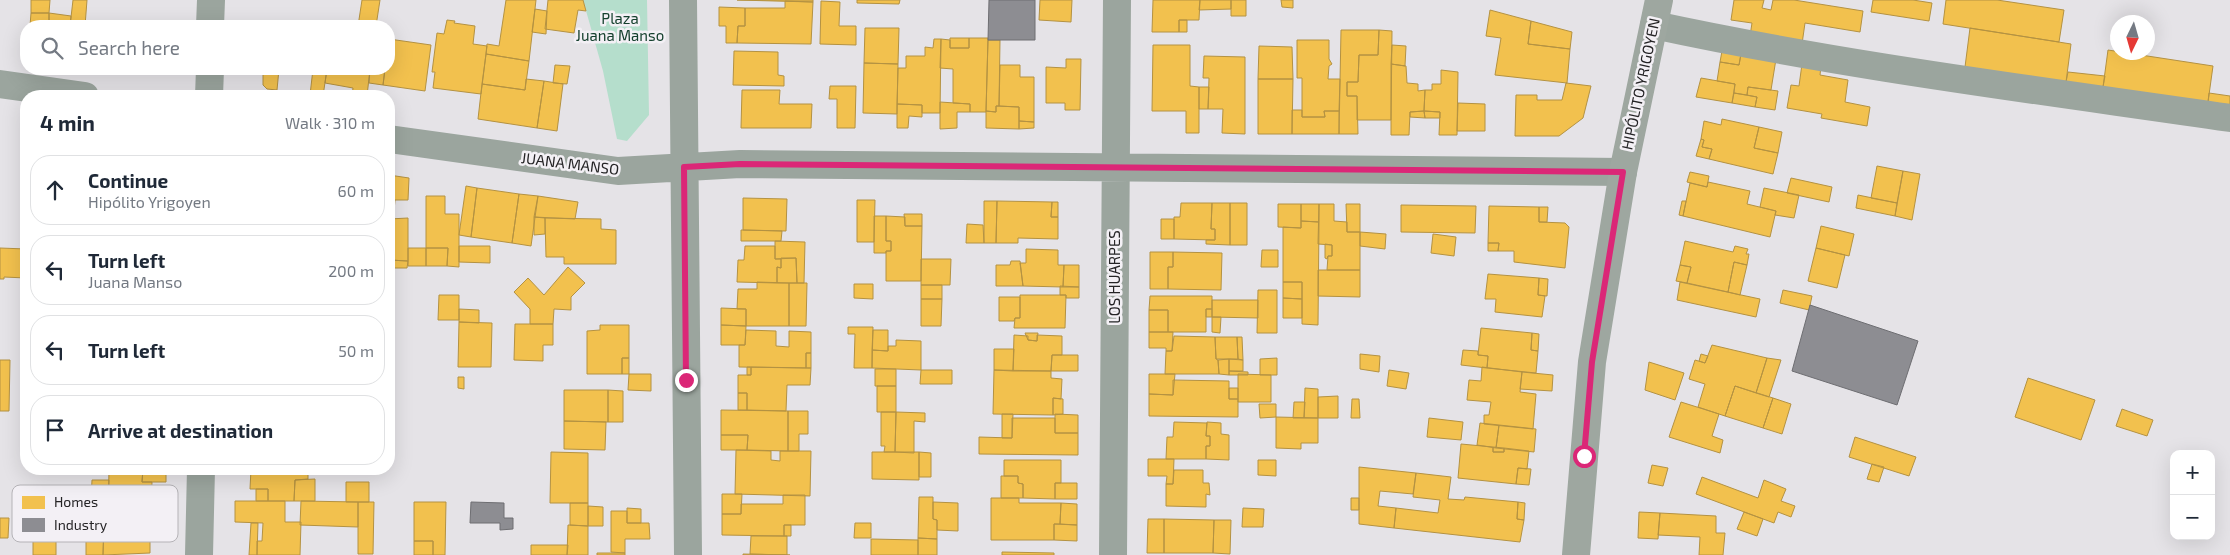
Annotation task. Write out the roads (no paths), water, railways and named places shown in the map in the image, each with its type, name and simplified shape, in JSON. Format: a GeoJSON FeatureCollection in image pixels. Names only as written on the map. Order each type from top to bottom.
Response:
{"type":"FeatureCollection","features":[{"type":"Feature","properties":{"kind":"main road","name":"HIPÓLITO YRIGOYEN"},"geometry":{"type":"LineString","coordinates":[[1576,555],[1592,362],[1623,172],[1656,12]]}},
{"type":"Feature","properties":{"kind":"street"},"geometry":{"type":"LineString","coordinates":[[210,20],[211,0]]}},
{"type":"Feature","properties":{"kind":"street"},"geometry":{"type":"LineString","coordinates":[[683,0],[688,555]]}},
{"type":"Feature","properties":{"kind":"street","name":"LOS HUARPES"},"geometry":{"type":"LineString","coordinates":[[1113,555],[1117,0]]}},
{"type":"Feature","properties":{"kind":"street"},"geometry":{"type":"LineString","coordinates":[[1656,12],[1750,45],[2230,118]]}},
{"type":"Feature","properties":{"kind":"street"},"geometry":{"type":"LineString","coordinates":[[209,90],[210,75]]}},
{"type":"Feature","properties":{"kind":"street"},"geometry":{"type":"LineString","coordinates":[[0,84],[42,90]]}},
{"type":"Feature","properties":{"kind":"street","name":"JUANA MANSO"},"geometry":{"type":"LineString","coordinates":[[395,140],[618,171],[750,164],[1623,172]]}},
{"type":"Feature","properties":{"kind":"street"},"geometry":{"type":"LineString","coordinates":[[199,555],[201,475]]}},
{"type":"Feature","properties":{"kind":"park label","name":"Plaza Juana Manso"},"geometry":{"type":"Point","coordinates":[620,28]}}]}
